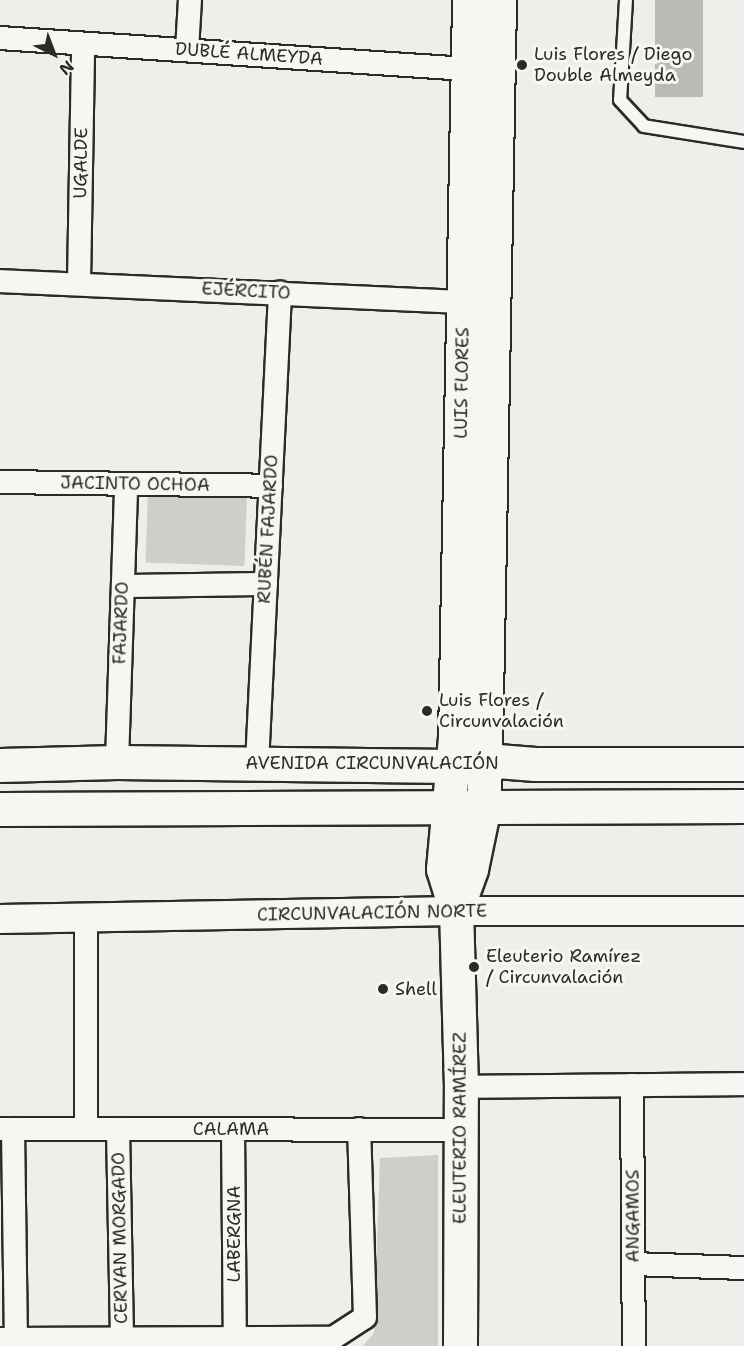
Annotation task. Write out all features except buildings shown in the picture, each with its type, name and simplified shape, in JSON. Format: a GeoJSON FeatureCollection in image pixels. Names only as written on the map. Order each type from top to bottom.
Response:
{"type":"FeatureCollection","features":[{"type":"Feature","properties":{"kind":"main road","name":"LUIS FLORES"},"geometry":{"type":"LineString","coordinates":[[469,0],[483,70]]}},
{"type":"Feature","properties":{"kind":"main road","name":"LUIS FLORES"},"geometry":{"type":"LineString","coordinates":[[451,766],[455,738],[478,303],[483,70],[499,0]]}},
{"type":"Feature","properties":{"kind":"main road","name":"LUIS FLORES"},"geometry":{"type":"LineString","coordinates":[[478,303],[485,760]]}},
{"type":"Feature","properties":{"kind":"main road","name":"AVENIDA CIRCUNVALACIÓN"},"geometry":{"type":"LineString","coordinates":[[0,765],[117,762],[451,766],[485,760],[536,764],[744,764]]}},
{"type":"Feature","properties":{"kind":"main road","name":"ELEUTERIO RAMÍREZ"},"geometry":{"type":"LineString","coordinates":[[456,911],[471,869],[484,806],[485,760]]}},
{"type":"Feature","properties":{"kind":"main road","name":"ELEUTERIO RAMÍREZ"},"geometry":{"type":"LineString","coordinates":[[451,766],[443,869],[456,911],[462,1130],[460,1346]]}},
{"type":"Feature","properties":{"kind":"main road"},"geometry":{"type":"LineString","coordinates":[[0,809],[744,806]]}},
{"type":"Feature","properties":{"kind":"street"},"geometry":{"type":"LineString","coordinates":[[188,50],[190,0]]}},
{"type":"Feature","properties":{"kind":"street","name":"DUBLÉ ALMEYDA"},"geometry":{"type":"LineString","coordinates":[[0,38],[483,70]]}},
{"type":"Feature","properties":{"kind":"street","name":"UGALDE"},"geometry":{"type":"LineString","coordinates":[[79,283],[83,44]]}},
{"type":"Feature","properties":{"kind":"street","name":"EJÉRCITO"},"geometry":{"type":"LineString","coordinates":[[0,281],[478,303]]}},
{"type":"Feature","properties":{"kind":"street","name":"RUBÉN FAJARDO"},"geometry":{"type":"LineString","coordinates":[[257,764],[280,293]]}},
{"type":"Feature","properties":{"kind":"street","name":"JACINTO OCHOA"},"geometry":{"type":"LineString","coordinates":[[0,482],[271,486]]}},
{"type":"Feature","properties":{"kind":"street","name":"FAJARDO"},"geometry":{"type":"LineString","coordinates":[[117,762],[126,484]]}},
{"type":"Feature","properties":{"kind":"street"},"geometry":{"type":"LineString","coordinates":[[123,586],[266,584]]}},
{"type":"Feature","properties":{"kind":"street","name":"CIRCUNVALACIÓN NORTE"},"geometry":{"type":"LineString","coordinates":[[0,919],[456,911],[744,910]]}},
{"type":"Feature","properties":{"kind":"street"},"geometry":{"type":"LineString","coordinates":[[86,918],[86,1129]]}},
{"type":"Feature","properties":{"kind":"street"},"geometry":{"type":"LineString","coordinates":[[461,1088],[744,1084]]}},
{"type":"Feature","properties":{"kind":"street","name":"ANGAMOS"},"geometry":{"type":"LineString","coordinates":[[632,1085],[634,1346]]}},
{"type":"Feature","properties":{"kind":"street"},"geometry":{"type":"LineString","coordinates":[[6,1129],[11,1341],[122,1342],[235,1338],[333,1338],[364,1317],[359,1129]]}},
{"type":"Feature","properties":{"kind":"street","name":"CALAMA"},"geometry":{"type":"LineString","coordinates":[[6,1129],[462,1130]]}},
{"type":"Feature","properties":{"kind":"street","name":"CERVAN MORGADO"},"geometry":{"type":"LineString","coordinates":[[118,1129],[122,1342]]}},
{"type":"Feature","properties":{"kind":"street","name":"LABERGNA"},"geometry":{"type":"LineString","coordinates":[[233,1129],[235,1338]]}},
{"type":"Feature","properties":{"kind":"street"},"geometry":{"type":"LineString","coordinates":[[633,1264],[744,1268]]}},
{"type":"Feature","properties":{"kind":"lane"},"geometry":{"type":"LineString","coordinates":[[626,0],[620,100],[644,126],[744,142]]}},
{"type":"Feature","properties":{"kind":"shaded area"},"geometry":{"type":"Polygon","coordinates":[[[148,491],[247,494],[244,566],[146,563],[148,491]]]}},
{"type":"Feature","properties":{"kind":"shaded area"},"geometry":{"type":"Polygon","coordinates":[[[438,1155],[438,1346],[363,1346],[374,1333],[380,1158],[438,1155]]]}},
{"type":"Feature","properties":{"kind":"place","name":"Luis Flores / Diego Double Almeyda"},"geometry":{"type":"Point","coordinates":[522,65]}},
{"type":"Feature","properties":{"kind":"place","name":"Luis Flores / Circunvalación"},"geometry":{"type":"Point","coordinates":[427,711]}},
{"type":"Feature","properties":{"kind":"place","name":"Eleuterio Ramírez / Circunvalación"},"geometry":{"type":"Point","coordinates":[474,967]}},
{"type":"Feature","properties":{"kind":"place","name":"Shell"},"geometry":{"type":"Point","coordinates":[383,989]}}]}
